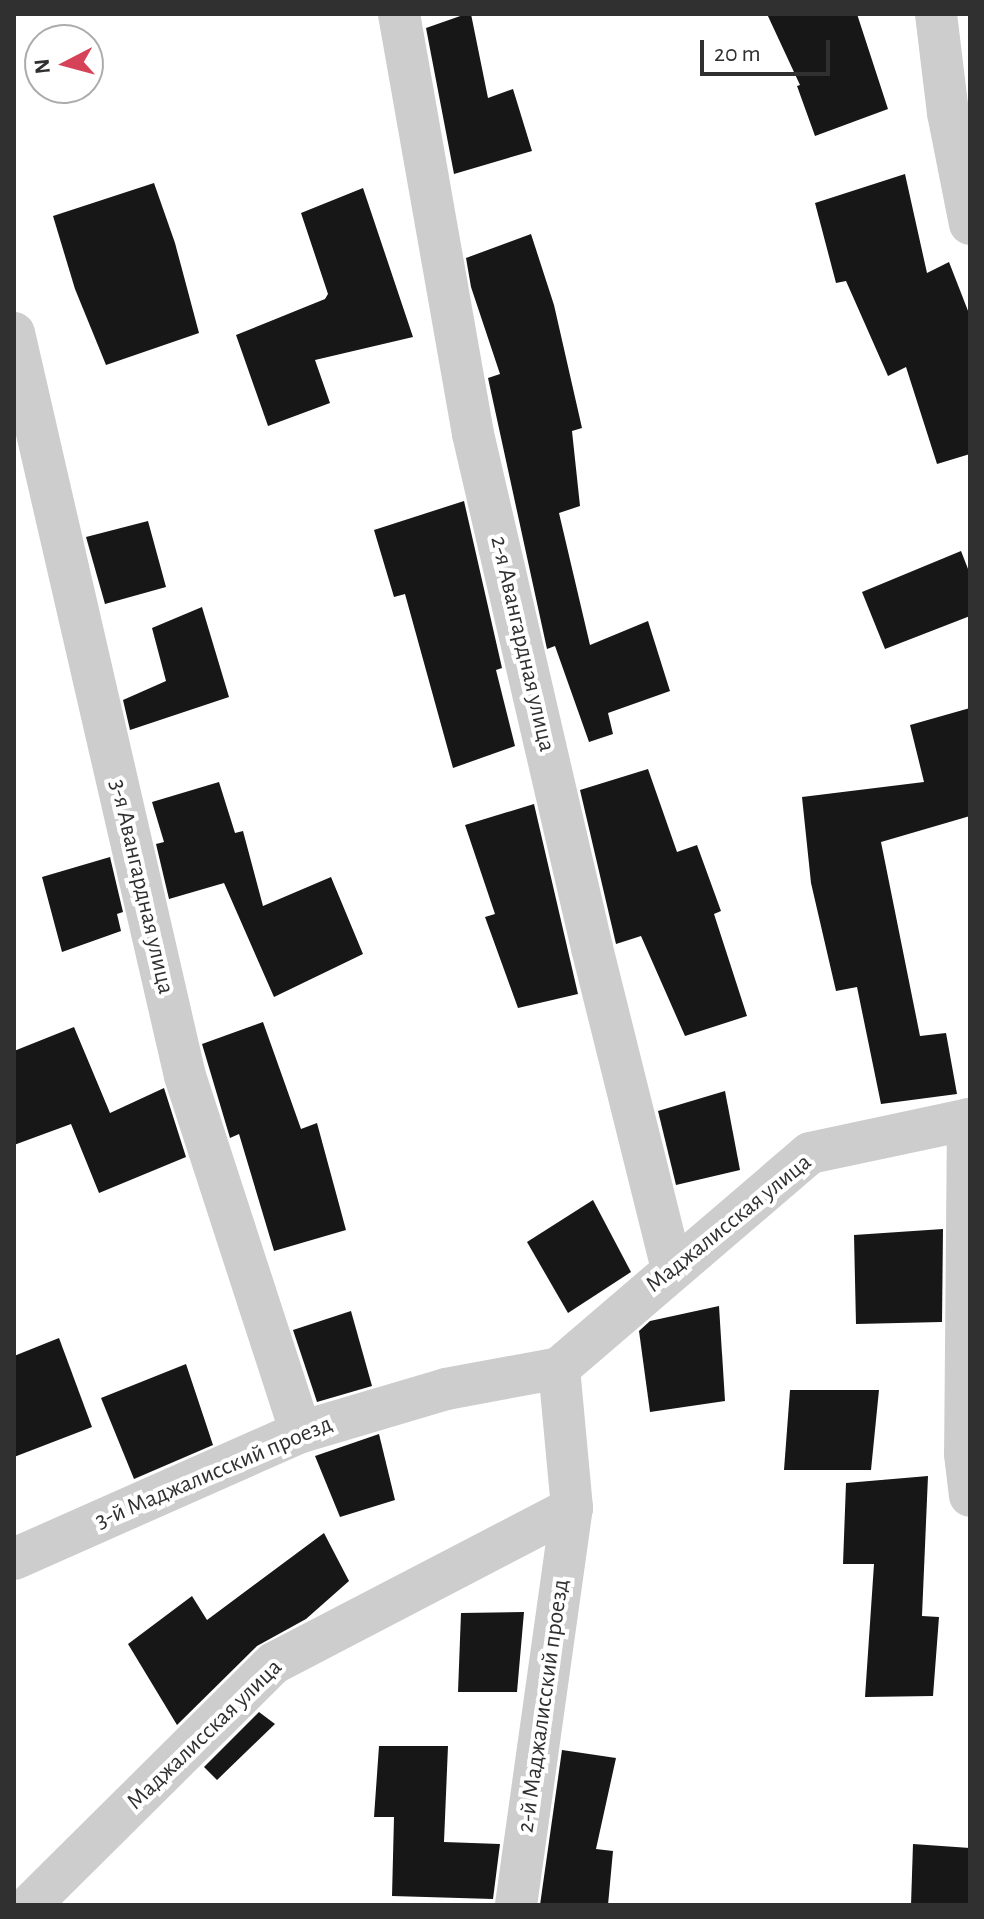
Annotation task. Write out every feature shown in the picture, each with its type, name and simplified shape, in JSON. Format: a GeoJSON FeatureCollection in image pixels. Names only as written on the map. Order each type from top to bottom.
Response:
{"type":"FeatureCollection","features":[{"type":"Feature","properties":{"kind":"street","name":"2-я Авангардная улица"},"geometry":{"type":"LineString","coordinates":[[399,14],[473,434],[592,948],[672,1268]]}},
{"type":"Feature","properties":{"kind":"street"},"geometry":{"type":"LineString","coordinates":[[936,14],[948,113],[970,224]]}},
{"type":"Feature","properties":{"kind":"street","name":"3-я Авангардная улица"},"geometry":{"type":"LineString","coordinates":[[14,333],[185,1076],[301,1432]]}},
{"type":"Feature","properties":{"kind":"street","name":"Маджалисская улица"},"geometry":{"type":"LineString","coordinates":[[559,1368],[672,1268],[810,1153],[969,1119]]}},
{"type":"Feature","properties":{"kind":"street"},"geometry":{"type":"LineString","coordinates":[[969,1119],[965,1454],[970,1496]]}},
{"type":"Feature","properties":{"kind":"street","name":"3-й Маджалисский проезд"},"geometry":{"type":"LineString","coordinates":[[14,1559],[301,1432],[446,1389],[559,1368]]}},
{"type":"Feature","properties":{"kind":"street","name":"2-й Маджалисский проезд"},"geometry":{"type":"LineString","coordinates":[[516,1905],[572,1508],[559,1368]]}},
{"type":"Feature","properties":{"kind":"street","name":"Маджалисская улица"},"geometry":{"type":"LineString","coordinates":[[30,1905],[274,1663],[572,1508]]}},
{"type":"Feature","properties":{"kind":"building"},"geometry":{"type":"Polygon","coordinates":[[[471,14],[488,98],[513,89],[532,151],[454,174],[426,28],[471,14]]]}},
{"type":"Feature","properties":{"kind":"building"},"geometry":{"type":"Polygon","coordinates":[[[767,14],[857,14],[888,109],[815,136],[797,86],[800,85],[767,14]]]}},
{"type":"Feature","properties":{"kind":"building"},"geometry":{"type":"Polygon","coordinates":[[[905,174],[927,273],[949,262],[970,316],[970,454],[937,464],[906,367],[888,376],[846,281],[836,283],[815,203],[905,174]]]}},
{"type":"Feature","properties":{"kind":"building"},"geometry":{"type":"Polygon","coordinates":[[[154,183],[175,243],[199,333],[106,365],[75,289],[53,216],[154,183]]]}},
{"type":"Feature","properties":{"kind":"building"},"geometry":{"type":"Polygon","coordinates":[[[363,188],[413,337],[315,360],[330,403],[268,426],[236,335],[325,299],[328,294],[301,213],[363,188]]]}},
{"type":"Feature","properties":{"kind":"building"},"geometry":{"type":"Polygon","coordinates":[[[531,234],[554,305],[582,428],[572,431],[580,506],[559,513],[590,645],[648,621],[670,691],[608,713],[613,734],[589,742],[555,646],[547,649],[488,378],[500,374],[471,287],[466,258],[531,234]]]}},
{"type":"Feature","properties":{"kind":"building"},"geometry":{"type":"Polygon","coordinates":[[[464,501],[502,668],[496,670],[515,746],[453,768],[405,594],[394,597],[374,530],[464,501]]]}},
{"type":"Feature","properties":{"kind":"building"},"geometry":{"type":"Polygon","coordinates":[[[148,521],[166,587],[105,604],[86,537],[148,521]]]}},
{"type":"Feature","properties":{"kind":"building"},"geometry":{"type":"Polygon","coordinates":[[[961,551],[970,574],[970,616],[885,649],[862,592],[961,551]]]}},
{"type":"Feature","properties":{"kind":"building"},"geometry":{"type":"Polygon","coordinates":[[[202,607],[229,697],[130,730],[123,700],[166,681],[152,628],[202,607]]]}},
{"type":"Feature","properties":{"kind":"building"},"geometry":{"type":"Polygon","coordinates":[[[970,708],[970,816],[881,842],[920,1036],[946,1033],[957,1094],[881,1104],[857,987],[836,991],[811,883],[802,797],[924,782],[910,725],[970,708]]]}},
{"type":"Feature","properties":{"kind":"building"},"geometry":{"type":"Polygon","coordinates":[[[648,769],[677,852],[697,845],[721,911],[714,914],[747,1016],[685,1036],[641,936],[616,944],[580,790],[648,769]]]}},
{"type":"Feature","properties":{"kind":"building"},"geometry":{"type":"Polygon","coordinates":[[[219,782],[235,833],[243,831],[263,906],[331,877],[363,954],[274,997],[224,883],[169,899],[156,844],[164,842],[152,802],[219,782]]]}},
{"type":"Feature","properties":{"kind":"building"},"geometry":{"type":"Polygon","coordinates":[[[534,804],[578,994],[518,1008],[485,917],[495,914],[465,825],[534,804]]]}},
{"type":"Feature","properties":{"kind":"building"},"geometry":{"type":"Polygon","coordinates":[[[110,857],[123,912],[117,914],[121,931],[62,952],[42,877],[110,857]]]}},
{"type":"Feature","properties":{"kind":"building"},"geometry":{"type":"Polygon","coordinates":[[[263,1022],[301,1129],[317,1123],[346,1230],[274,1251],[239,1134],[230,1138],[202,1044],[263,1022]]]}},
{"type":"Feature","properties":{"kind":"building"},"geometry":{"type":"Polygon","coordinates":[[[74,1027],[110,1113],[164,1088],[186,1157],[99,1193],[71,1124],[14,1145],[14,1051],[74,1027]]]}},
{"type":"Feature","properties":{"kind":"building"},"geometry":{"type":"Polygon","coordinates":[[[725,1091],[740,1170],[676,1185],[658,1111],[725,1091]]]}},
{"type":"Feature","properties":{"kind":"building"},"geometry":{"type":"Polygon","coordinates":[[[593,1200],[631,1272],[568,1313],[527,1242],[593,1200]]]}},
{"type":"Feature","properties":{"kind":"building"},"geometry":{"type":"Polygon","coordinates":[[[943,1229],[942,1322],[856,1324],[854,1235],[943,1229]]]}},
{"type":"Feature","properties":{"kind":"building"},"geometry":{"type":"Polygon","coordinates":[[[719,1306],[725,1401],[650,1412],[639,1331],[650,1321],[719,1306]]]}},
{"type":"Feature","properties":{"kind":"building"},"geometry":{"type":"Polygon","coordinates":[[[351,1311],[372,1386],[317,1402],[293,1330],[351,1311]]]}},
{"type":"Feature","properties":{"kind":"building"},"geometry":{"type":"Polygon","coordinates":[[[59,1338],[92,1427],[14,1457],[14,1356],[59,1338]]]}},
{"type":"Feature","properties":{"kind":"building"},"geometry":{"type":"Polygon","coordinates":[[[186,1364],[213,1445],[134,1479],[101,1398],[186,1364]]]}},
{"type":"Feature","properties":{"kind":"building"},"geometry":{"type":"Polygon","coordinates":[[[790,1390],[879,1390],[871,1470],[784,1470],[790,1390]]]}},
{"type":"Feature","properties":{"kind":"building"},"geometry":{"type":"Polygon","coordinates":[[[379,1434],[395,1500],[340,1517],[315,1456],[379,1434]]]}},
{"type":"Feature","properties":{"kind":"building"},"geometry":{"type":"Polygon","coordinates":[[[928,1476],[922,1616],[939,1617],[933,1696],[865,1697],[874,1564],[843,1564],[846,1483],[928,1476]]]}},
{"type":"Feature","properties":{"kind":"building"},"geometry":{"type":"Polygon","coordinates":[[[324,1533],[349,1581],[306,1619],[257,1646],[177,1725],[128,1644],[192,1596],[207,1620],[324,1533]]]}},
{"type":"Feature","properties":{"kind":"building"},"geometry":{"type":"Polygon","coordinates":[[[524,1612],[517,1692],[458,1692],[461,1613],[524,1612]]]}},
{"type":"Feature","properties":{"kind":"building"},"geometry":{"type":"Polygon","coordinates":[[[259,1712],[275,1724],[217,1780],[204,1767],[259,1712]]]}},
{"type":"Feature","properties":{"kind":"building"},"geometry":{"type":"Polygon","coordinates":[[[379,1746],[448,1746],[444,1842],[500,1844],[493,1899],[392,1896],[394,1817],[374,1817],[379,1746]]]}},
{"type":"Feature","properties":{"kind":"building"},"geometry":{"type":"Polygon","coordinates":[[[562,1750],[616,1758],[596,1849],[613,1851],[608,1905],[540,1905],[562,1750]]]}},
{"type":"Feature","properties":{"kind":"building"},"geometry":{"type":"Polygon","coordinates":[[[913,1844],[970,1848],[970,1905],[911,1905],[913,1844]]]}}]}
